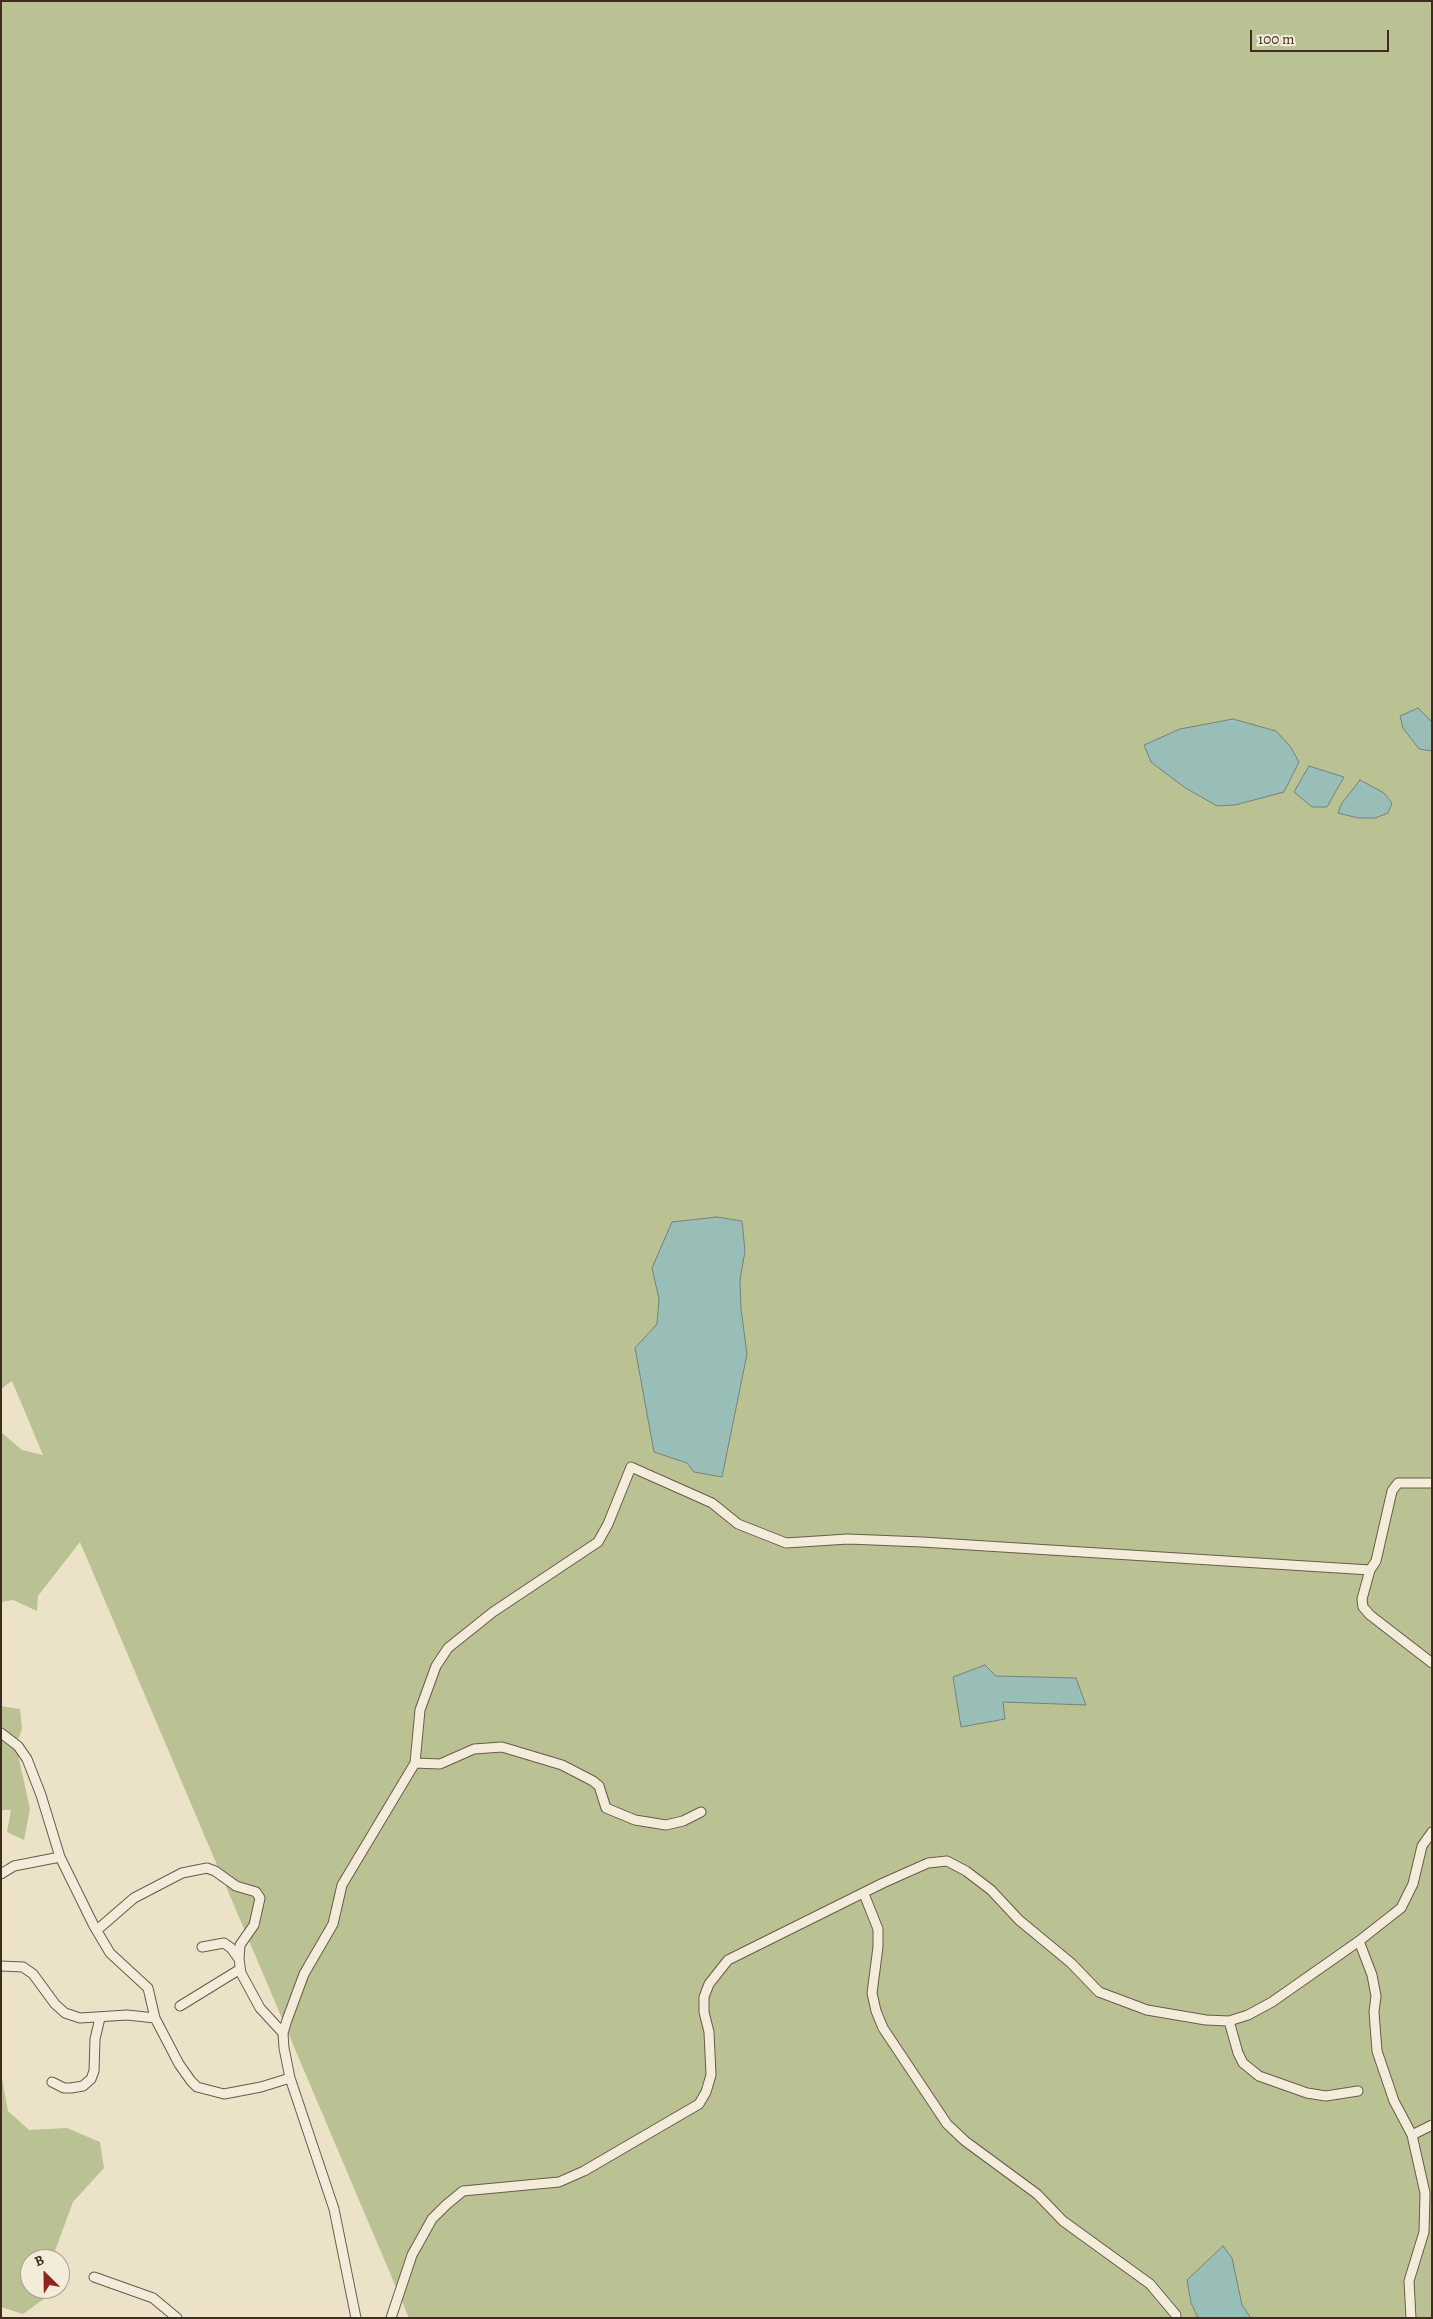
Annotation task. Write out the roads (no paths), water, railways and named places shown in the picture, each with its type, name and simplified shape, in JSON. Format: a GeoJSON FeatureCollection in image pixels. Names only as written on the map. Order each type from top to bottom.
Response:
{"type":"FeatureCollection","features":[{"type":"Feature","properties":{"kind":"street"},"geometry":{"type":"LineString","coordinates":[[356,2318],[334,2209],[290,2078],[283,2033],[304,1974],[333,1924],[342,1885],[415,1763],[420,1710],[436,1666],[448,1648],[501,1606],[598,1542],[608,1524],[631,1467],[712,1503],[738,1524],[786,1543],[848,1539],[904,1541],[1370,1570]]}},
{"type":"Feature","properties":{"kind":"street"},"geometry":{"type":"LineString","coordinates":[[1432,1483],[1398,1483],[1392,1491],[1376,1561],[1370,1570],[1362,1599],[1363,1607],[1432,1663]]}},
{"type":"Feature","properties":{"kind":"street"},"geometry":{"type":"LineString","coordinates":[[1,1733],[18,1746],[27,1759],[41,1795],[60,1857],[97,1930],[110,1953],[148,1988],[155,2018],[179,2064],[197,2087],[224,2094],[261,2087],[290,2078]]}},
{"type":"Feature","properties":{"kind":"street"},"geometry":{"type":"LineString","coordinates":[[415,1763],[440,1764],[474,1749],[502,1747],[562,1765],[593,1781],[599,1786],[606,1808],[635,1820],[666,1825],[683,1822],[701,1812]]}},
{"type":"Feature","properties":{"kind":"street"},"geometry":{"type":"LineString","coordinates":[[391,2318],[412,2255],[432,2219],[463,2191],[559,2182],[584,2171],[699,2104],[706,2092],[711,2076],[710,2041],[704,1997],[709,1984],[728,1960],[813,1916],[928,1863],[947,1861],[966,1871],[991,1890],[1019,1920],[1072,1963],[1099,1992],[1147,2010],[1206,2020],[1229,2021],[1248,2015],[1272,2002],[1359,1941],[1401,1908],[1412,1884],[1422,1846],[1432,1832]]}},
{"type":"Feature","properties":{"kind":"street"},"geometry":{"type":"LineString","coordinates":[[1,1874],[14,1866],[60,1857]]}},
{"type":"Feature","properties":{"kind":"street"},"geometry":{"type":"LineString","coordinates":[[97,1930],[134,1898],[177,1875],[207,1868],[216,1871],[236,1886],[256,1892],[260,1898],[254,1925],[240,1945],[241,1973],[260,2008],[283,2033]]}},
{"type":"Feature","properties":{"kind":"street"},"geometry":{"type":"LineString","coordinates":[[864,1894],[878,1929],[878,1948],[872,1993],[876,2011],[883,2028],[947,2124],[965,2141],[1037,2194],[1063,2221],[1150,2284],[1176,2315]]}},
{"type":"Feature","properties":{"kind":"street"},"geometry":{"type":"LineString","coordinates":[[1359,1941],[1372,1974],[1376,1996],[1374,2012],[1377,2051],[1394,2102],[1412,2135],[1425,2193],[1424,2232],[1409,2281],[1410,2318]]}},
{"type":"Feature","properties":{"kind":"street"},"geometry":{"type":"LineString","coordinates":[[202,1946],[224,1943],[231,1948],[239,1959]]}},
{"type":"Feature","properties":{"kind":"street"},"geometry":{"type":"LineString","coordinates":[[1,1966],[23,1968],[33,1974],[55,2004],[65,2013],[80,2018],[126,2015],[155,2018]]}},
{"type":"Feature","properties":{"kind":"street"},"geometry":{"type":"LineString","coordinates":[[180,2006],[231,1973],[237,1971],[241,1973]]}},
{"type":"Feature","properties":{"kind":"street"},"geometry":{"type":"LineString","coordinates":[[52,2082],[64,2088],[71,2088],[82,2086],[91,2079],[94,2071],[95,2038],[100,2018]]}},
{"type":"Feature","properties":{"kind":"street"},"geometry":{"type":"LineString","coordinates":[[1229,2021],[1238,2053],[1243,2063],[1259,2076],[1308,2093],[1326,2096],[1358,2091]]}},
{"type":"Feature","properties":{"kind":"street"},"geometry":{"type":"LineString","coordinates":[[1412,2135],[1432,2125]]}},
{"type":"Feature","properties":{"kind":"street"},"geometry":{"type":"LineString","coordinates":[[94,2277],[107,2280],[153,2298],[177,2318]]}},
{"type":"Feature","properties":{"kind":"water"},"geometry":{"type":"Polygon","coordinates":[[[1418,708],[1432,722],[1432,751],[1419,749],[1403,728],[1400,716],[1418,708]]]}},
{"type":"Feature","properties":{"kind":"water"},"geometry":{"type":"Polygon","coordinates":[[[1233,719],[1276,731],[1290,746],[1299,762],[1284,792],[1235,805],[1217,806],[1184,787],[1151,762],[1144,745],[1180,729],[1233,719]]]}},
{"type":"Feature","properties":{"kind":"water"},"geometry":{"type":"Polygon","coordinates":[[[1309,766],[1344,777],[1327,807],[1312,807],[1294,792],[1309,766]]]}},
{"type":"Feature","properties":{"kind":"water"},"geometry":{"type":"Polygon","coordinates":[[[1360,780],[1384,793],[1392,803],[1388,813],[1375,818],[1358,818],[1338,813],[1342,803],[1360,780]]]}},
{"type":"Feature","properties":{"kind":"water"},"geometry":{"type":"Polygon","coordinates":[[[717,1217],[742,1221],[745,1251],[740,1280],[741,1309],[747,1354],[722,1477],[694,1472],[687,1463],[654,1452],[635,1348],[657,1324],[659,1299],[652,1268],[672,1222],[717,1217]]]}},
{"type":"Feature","properties":{"kind":"water"},"geometry":{"type":"Polygon","coordinates":[[[985,1665],[996,1676],[1076,1678],[1086,1705],[1003,1702],[1005,1719],[961,1727],[953,1677],[985,1665]]]}},
{"type":"Feature","properties":{"kind":"water"},"geometry":{"type":"Polygon","coordinates":[[[1223,2246],[1232,2258],[1242,2305],[1251,2318],[1198,2318],[1191,2303],[1187,2280],[1223,2246]]]}}]}
